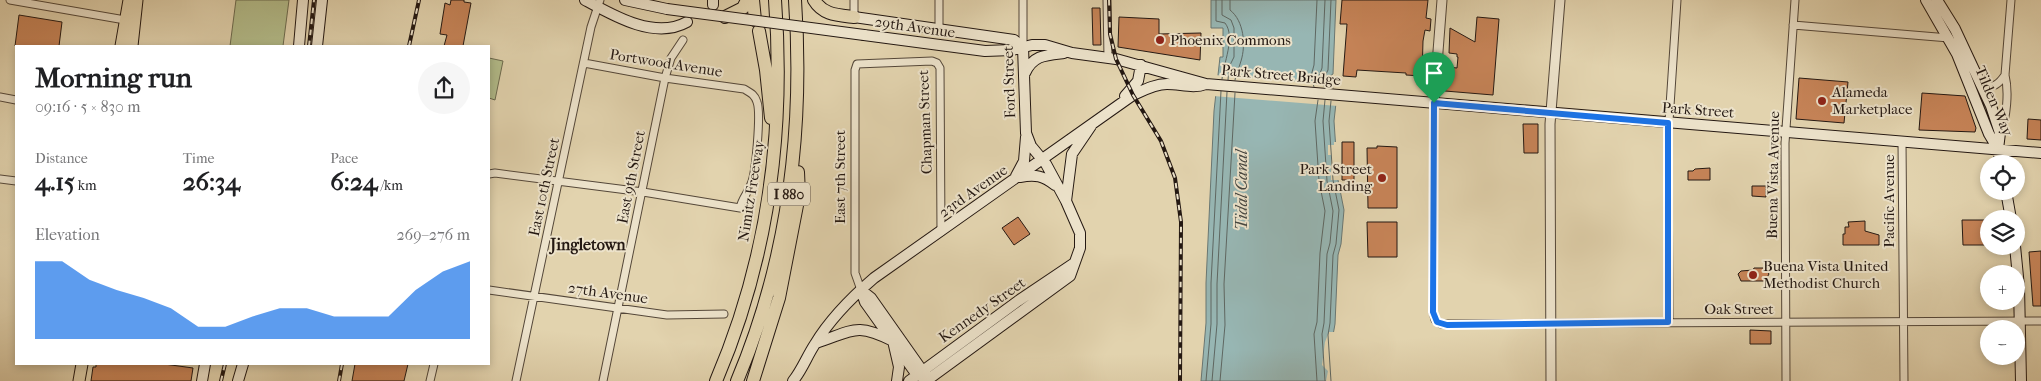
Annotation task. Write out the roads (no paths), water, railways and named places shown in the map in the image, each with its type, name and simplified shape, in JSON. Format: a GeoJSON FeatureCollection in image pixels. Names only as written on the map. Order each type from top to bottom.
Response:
{"type":"FeatureCollection","features":[{"type":"Feature","properties":{"kind":"highway"},"geometry":{"type":"LineString","coordinates":[[725,16],[742,8],[747,0]]}},
{"type":"Feature","properties":{"kind":"highway"},"geometry":{"type":"LineString","coordinates":[[753,0],[766,70],[774,156]]}},
{"type":"Feature","properties":{"kind":"highway","name":"Nimitz Freeway"},"geometry":{"type":"LineString","coordinates":[[716,381],[737,326],[758,254],[774,156],[779,87],[775,0]]}},
{"type":"Feature","properties":{"kind":"highway","name":"I 880"},"geometry":{"type":"LineString","coordinates":[[737,381],[756,332],[775,269],[791,183],[798,92],[795,0]]}},
{"type":"Feature","properties":{"kind":"highway"},"geometry":{"type":"LineString","coordinates":[[814,0],[821,10],[832,14],[854,17]]}},
{"type":"Feature","properties":{"kind":"highway"},"geometry":{"type":"LineString","coordinates":[[753,381],[779,298],[799,195],[796,136]]}},
{"type":"Feature","properties":{"kind":"highway"},"geometry":{"type":"LineString","coordinates":[[708,381],[737,326]]}},
{"type":"Feature","properties":{"kind":"main road"},"geometry":{"type":"LineString","coordinates":[[121,45],[129,0]]}},
{"type":"Feature","properties":{"kind":"main road"},"geometry":{"type":"LineString","coordinates":[[132,45],[137,0]]}},
{"type":"Feature","properties":{"kind":"main road"},"geometry":{"type":"LineString","coordinates":[[299,45],[303,0]]}},
{"type":"Feature","properties":{"kind":"main road"},"geometry":{"type":"LineString","coordinates":[[317,45],[322,0]]}},
{"type":"Feature","properties":{"kind":"main road"},"geometry":{"type":"LineString","coordinates":[[585,0],[598,3],[649,28],[669,29],[687,22]]}},
{"type":"Feature","properties":{"kind":"main road","name":"29th Avenue"},"geometry":{"type":"LineString","coordinates":[[625,0],[667,9],[725,16],[757,26],[864,35],[985,51],[1012,50],[1044,45],[1141,65],[1206,84]]}},
{"type":"Feature","properties":{"kind":"main road","name":"Tilden Way"},"geometry":{"type":"LineString","coordinates":[[1926,0],[1949,38],[1967,74],[1989,134],[1998,149]]}},
{"type":"Feature","properties":{"kind":"main road","name":"Tilden Way"},"geometry":{"type":"LineString","coordinates":[[1937,0],[1955,29],[1982,84],[2000,133],[1998,149]]}},
{"type":"Feature","properties":{"kind":"main road","name":"29th Avenue"},"geometry":{"type":"LineString","coordinates":[[854,17],[1014,40],[1023,47]]}},
{"type":"Feature","properties":{"kind":"main road","name":"Ford Street"},"geometry":{"type":"LineString","coordinates":[[1023,47],[1026,133],[1031,146],[1042,159]]}},
{"type":"Feature","properties":{"kind":"main road"},"geometry":{"type":"LineString","coordinates":[[1025,74],[1032,61],[1037,57],[1072,52]]}},
{"type":"Feature","properties":{"kind":"main road"},"geometry":{"type":"LineString","coordinates":[[1117,104],[1135,86],[1140,76],[1141,65]]}},
{"type":"Feature","properties":{"kind":"main road","name":"23rd Avenue"},"geometry":{"type":"LineString","coordinates":[[794,381],[832,320],[861,290],[1014,178],[1030,170],[1042,159],[1117,104],[1154,85],[1166,84],[1197,88],[1206,84]]}},
{"type":"Feature","properties":{"kind":"main road","name":"Park Street Bridge"},"geometry":{"type":"LineString","coordinates":[[1206,84],[1353,96]]}},
{"type":"Feature","properties":{"kind":"main road","name":"Park Street"},"geometry":{"type":"LineString","coordinates":[[1353,96],[2041,153]]}},
{"type":"Feature","properties":{"kind":"main road"},"geometry":{"type":"LineString","coordinates":[[1066,202],[1072,154],[1095,120]]}},
{"type":"Feature","properties":{"kind":"main road"},"geometry":{"type":"LineString","coordinates":[[1014,178],[1024,161],[1026,133]]}},
{"type":"Feature","properties":{"kind":"main road"},"geometry":{"type":"LineString","coordinates":[[1998,149],[1999,155]]}},
{"type":"Feature","properties":{"kind":"main road","name":"Kennedy Street"},"geometry":{"type":"LineString","coordinates":[[922,378],[1018,301],[1073,264],[1080,248],[1080,233],[1066,202],[1042,159]]}},
{"type":"Feature","properties":{"kind":"main road"},"geometry":{"type":"LineString","coordinates":[[1014,178],[1036,175],[1044,177],[1056,186]]}},
{"type":"Feature","properties":{"kind":"main road"},"geometry":{"type":"LineString","coordinates":[[2016,255],[2020,320]]}},
{"type":"Feature","properties":{"kind":"main road","name":"East 7th Street"},"geometry":{"type":"LineString","coordinates":[[861,290],[864,302],[922,378]]}},
{"type":"Feature","properties":{"kind":"main road","name":"East 7th Street"},"geometry":{"type":"LineString","coordinates":[[861,290],[871,298],[922,378]]}},
{"type":"Feature","properties":{"kind":"main road"},"geometry":{"type":"LineString","coordinates":[[816,343],[850,330],[862,329],[873,331],[893,341],[899,367],[897,381]]}},
{"type":"Feature","properties":{"kind":"main road"},"geometry":{"type":"LineString","coordinates":[[79,381],[82,365]]}},
{"type":"Feature","properties":{"kind":"main road"},"geometry":{"type":"LineString","coordinates":[[202,381],[205,365]]}},
{"type":"Feature","properties":{"kind":"main road"},"geometry":{"type":"LineString","coordinates":[[238,381],[243,365]]}},
{"type":"Feature","properties":{"kind":"main road"},"geometry":{"type":"LineString","coordinates":[[2021,365],[2021,381]]}},
{"type":"Feature","properties":{"kind":"street"},"geometry":{"type":"LineString","coordinates":[[10,0],[125,20]]}},
{"type":"Feature","properties":{"kind":"street"},"geometry":{"type":"LineString","coordinates":[[854,0],[854,17]]}},
{"type":"Feature","properties":{"kind":"street"},"geometry":{"type":"LineString","coordinates":[[939,0],[939,28]]}},
{"type":"Feature","properties":{"kind":"street","name":"Ford Street"},"geometry":{"type":"LineString","coordinates":[[1023,0],[1023,47]]}},
{"type":"Feature","properties":{"kind":"street"},"geometry":{"type":"LineString","coordinates":[[1107,0],[1108,58]]}},
{"type":"Feature","properties":{"kind":"street"},"geometry":{"type":"LineString","coordinates":[[1109,38],[1112,30],[1112,0]]}},
{"type":"Feature","properties":{"kind":"street"},"geometry":{"type":"LineString","coordinates":[[1434,103],[1442,0]]}},
{"type":"Feature","properties":{"kind":"street"},"geometry":{"type":"LineString","coordinates":[[1551,381],[1551,112],[1560,0]]}},
{"type":"Feature","properties":{"kind":"street"},"geometry":{"type":"LineString","coordinates":[[1668,322],[1668,123],[1677,0]]}},
{"type":"Feature","properties":{"kind":"street","name":"Buena Vista Avenue"},"geometry":{"type":"LineString","coordinates":[[1786,381],[1785,132],[1795,0]]}},
{"type":"Feature","properties":{"kind":"street"},"geometry":{"type":"LineString","coordinates":[[2000,133],[2004,124],[2007,82],[2005,75],[2012,0]]}},
{"type":"Feature","properties":{"kind":"street","name":"East 10th Street"},"geometry":{"type":"LineString","coordinates":[[516,381],[598,3]]}},
{"type":"Feature","properties":{"kind":"street"},"geometry":{"type":"LineString","coordinates":[[1793,25],[1949,38]]}},
{"type":"Feature","properties":{"kind":"street","name":"East 9th Street"},"geometry":{"type":"LineString","coordinates":[[603,381],[665,78],[671,58],[683,40]]}},
{"type":"Feature","properties":{"kind":"street","name":"Chapman Street"},"geometry":{"type":"LineString","coordinates":[[857,64],[932,61],[937,62],[940,68],[941,232]]}},
{"type":"Feature","properties":{"kind":"street","name":"Portwood Avenue"},"geometry":{"type":"LineString","coordinates":[[584,63],[665,78],[744,89],[754,95],[758,105],[757,143],[752,182],[741,200],[740,208],[643,192]]}},
{"type":"Feature","properties":{"kind":"street","name":"East 7th Street"},"geometry":{"type":"LineString","coordinates":[[857,64],[855,70],[855,273],[861,290]]}},
{"type":"Feature","properties":{"kind":"street"},"geometry":{"type":"LineString","coordinates":[[1982,84],[1990,87],[1996,86],[2005,75]]}},
{"type":"Feature","properties":{"kind":"street"},"geometry":{"type":"LineString","coordinates":[[0,97],[15,100]]}},
{"type":"Feature","properties":{"kind":"street","name":"Oak Street"},"geometry":{"type":"LineString","coordinates":[[1434,103],[1433,312],[1437,322],[1447,325],[1980,321]]}},
{"type":"Feature","properties":{"kind":"street","name":"Pacific Avenue"},"geometry":{"type":"LineString","coordinates":[[1902,141],[1904,381]]}},
{"type":"Feature","properties":{"kind":"street"},"geometry":{"type":"LineString","coordinates":[[490,174],[643,192]]}},
{"type":"Feature","properties":{"kind":"street"},"geometry":{"type":"LineString","coordinates":[[0,179],[15,181]]}},
{"type":"Feature","properties":{"kind":"street","name":"27th Avenue"},"geometry":{"type":"LineString","coordinates":[[490,290],[667,315],[724,314]]}},
{"type":"Feature","properties":{"kind":"street","name":"Oak Street"},"geometry":{"type":"LineString","coordinates":[[2025,321],[2041,321]]}},
{"type":"Feature","properties":{"kind":"street"},"geometry":{"type":"LineString","coordinates":[[430,381],[434,365]]}},
{"type":"Feature","properties":{"kind":"water","name":"Tidal Canal"},"geometry":{"type":"Polygon","coordinates":[[[1211,0],[1336,0],[1333,74],[1330,76],[1338,85],[1334,121],[1338,180],[1344,210],[1341,244],[1338,255],[1333,335],[1336,381],[1201,381],[1206,323],[1206,283],[1214,111],[1220,57],[1223,57],[1223,28],[1211,28],[1211,0]]]}},
{"type":"Feature","properties":{"kind":"railway"},"geometry":{"type":"LineString","coordinates":[[309,45],[314,0]]}},
{"type":"Feature","properties":{"kind":"railway"},"geometry":{"type":"LineString","coordinates":[[409,45],[419,0]]}},
{"type":"Feature","properties":{"kind":"railway"},"geometry":{"type":"LineString","coordinates":[[1109,0],[1110,34],[1116,59],[1133,95],[1161,141],[1175,178],[1181,222],[1180,381]]}},
{"type":"Feature","properties":{"kind":"railway"},"geometry":{"type":"LineString","coordinates":[[221,381],[225,365]]}},
{"type":"Feature","properties":{"kind":"railway"},"geometry":{"type":"LineString","coordinates":[[339,381],[342,365]]}},
{"type":"Feature","properties":{"kind":"place","name":"Phoenix Commons"},"geometry":{"type":"Point","coordinates":[1160,40]}},
{"type":"Feature","properties":{"kind":"place","name":"Alameda Marketplace"},"geometry":{"type":"Point","coordinates":[1822,101]}},
{"type":"Feature","properties":{"kind":"place","name":"Park Street Landing"},"geometry":{"type":"Point","coordinates":[1382,178]}},
{"type":"Feature","properties":{"kind":"place","name":"Buena Vista United Methodist Church"},"geometry":{"type":"Point","coordinates":[1753,275]}},
{"type":"Feature","properties":{"kind":"district","name":"Jingletown"},"geometry":{"type":"Point","coordinates":[588,244]}}]}
